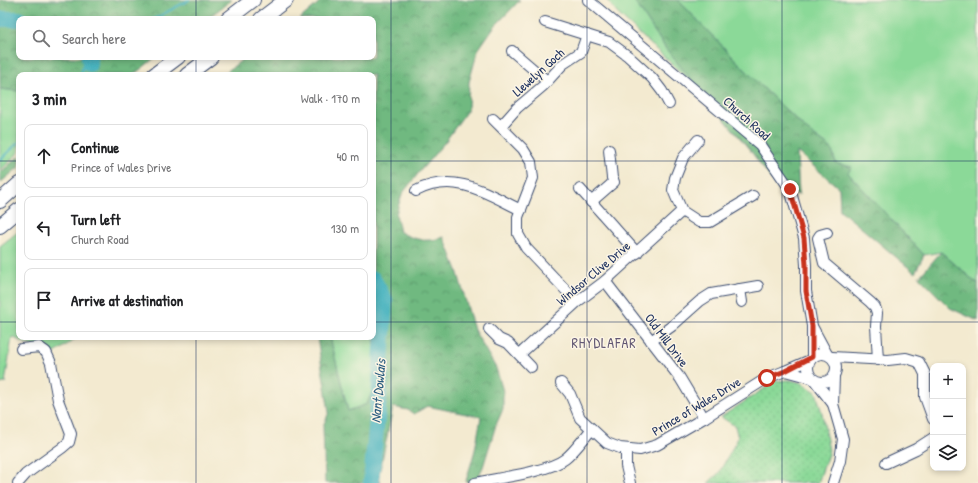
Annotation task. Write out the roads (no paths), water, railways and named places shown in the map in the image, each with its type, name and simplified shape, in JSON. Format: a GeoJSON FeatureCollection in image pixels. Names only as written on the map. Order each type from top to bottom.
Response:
{"type":"FeatureCollection","features":[{"type":"Feature","properties":{"kind":"highway"},"geometry":{"type":"LineString","coordinates":[[232,16],[253,0]]}},
{"type":"Feature","properties":{"kind":"highway"},"geometry":{"type":"LineString","coordinates":[[265,16],[286,0]]}},
{"type":"Feature","properties":{"kind":"highway"},"geometry":{"type":"LineString","coordinates":[[158,72],[174,60]]}},
{"type":"Feature","properties":{"kind":"highway"},"geometry":{"type":"LineString","coordinates":[[191,72],[207,60]]}},
{"type":"Feature","properties":{"kind":"highway"},"geometry":{"type":"LineString","coordinates":[[0,201],[16,187]]}},
{"type":"Feature","properties":{"kind":"highway"},"geometry":{"type":"LineString","coordinates":[[0,226],[16,213]]}},
{"type":"Feature","properties":{"kind":"street","name":"Church Road"},"geometry":{"type":"LineString","coordinates":[[588,0],[760,145],[790,189],[804,238],[806,291],[812,326],[811,358]]}},
{"type":"Feature","properties":{"kind":"street"},"geometry":{"type":"LineString","coordinates":[[545,22],[609,42],[628,56],[655,82],[669,104]]}},
{"type":"Feature","properties":{"kind":"street","name":"Llewelyn Goch"},"geometry":{"type":"LineString","coordinates":[[501,126],[517,108],[547,81],[563,64],[581,52],[587,35]]}},
{"type":"Feature","properties":{"kind":"street"},"geometry":{"type":"LineString","coordinates":[[512,51],[547,81]]}},
{"type":"Feature","properties":{"kind":"street"},"geometry":{"type":"LineString","coordinates":[[493,119],[523,148],[531,162],[533,178],[518,217],[518,234],[526,248],[577,302]]}},
{"type":"Feature","properties":{"kind":"street"},"geometry":{"type":"LineString","coordinates":[[698,140],[683,158],[675,178],[674,190],[682,212],[699,222],[710,222],[753,196]]}},
{"type":"Feature","properties":{"kind":"street"},"geometry":{"type":"LineString","coordinates":[[591,202],[614,182],[612,178],[609,150]]}},
{"type":"Feature","properties":{"kind":"street"},"geometry":{"type":"LineString","coordinates":[[416,191],[427,185],[443,183],[464,185],[476,188],[521,210]]}},
{"type":"Feature","properties":{"kind":"street"},"geometry":{"type":"LineString","coordinates":[[580,189],[636,253]]}},
{"type":"Feature","properties":{"kind":"street","name":"Windsor Clive Drive"},"geometry":{"type":"LineString","coordinates":[[520,354],[577,302],[605,281],[682,212]]}},
{"type":"Feature","properties":{"kind":"street"},"geometry":{"type":"LineString","coordinates":[[827,232],[820,235],[818,238],[822,259],[827,267],[838,274],[875,307],[877,313],[876,326],[878,360]]}},
{"type":"Feature","properties":{"kind":"street","name":"Old Mill Drive"},"geometry":{"type":"LineString","coordinates":[[605,281],[680,378],[704,418]]}},
{"type":"Feature","properties":{"kind":"street"},"geometry":{"type":"LineString","coordinates":[[651,341],[672,326],[700,301],[711,294],[758,286]]}},
{"type":"Feature","properties":{"kind":"street"},"geometry":{"type":"LineString","coordinates":[[740,289],[742,302]]}},
{"type":"Feature","properties":{"kind":"street","name":"Church Road"},"geometry":{"type":"LineString","coordinates":[[812,326],[830,356]]}},
{"type":"Feature","properties":{"kind":"street"},"geometry":{"type":"LineString","coordinates":[[489,329],[499,339],[508,343],[531,367]]}},
{"type":"Feature","properties":{"kind":"street"},"geometry":{"type":"LineString","coordinates":[[18,483],[26,474],[69,442],[71,434],[58,400],[51,363],[46,352],[39,347],[21,349]]}},
{"type":"Feature","properties":{"kind":"street"},"geometry":{"type":"LineString","coordinates":[[833,404],[813,379],[807,368],[811,358],[818,354],[878,360],[906,358],[919,362],[924,374],[925,397],[930,411]]}},
{"type":"Feature","properties":{"kind":"street"},"geometry":{"type":"LineString","coordinates":[[830,356],[836,366],[833,404],[843,439],[840,462],[833,483]]}},
{"type":"Feature","properties":{"kind":"street","name":"Prince of Wales Drive"},"geometry":{"type":"LineString","coordinates":[[561,383],[570,394],[580,418],[607,443],[620,448],[640,450],[657,445],[704,418],[767,378],[811,358]]}},
{"type":"Feature","properties":{"kind":"street"},"geometry":{"type":"LineString","coordinates":[[785,371],[825,382],[831,380],[835,373],[861,359]]}},
{"type":"Feature","properties":{"kind":"street"},"geometry":{"type":"LineString","coordinates":[[478,483],[534,471],[555,464],[565,459],[592,429]]}},
{"type":"Feature","properties":{"kind":"street"},"geometry":{"type":"LineString","coordinates":[[886,463],[916,449],[930,440]]}},
{"type":"Feature","properties":{"kind":"street"},"geometry":{"type":"LineString","coordinates":[[626,449],[626,466],[630,483]]}},
{"type":"Feature","properties":{"kind":"waterway"},"geometry":{"type":"LineString","coordinates":[[160,16],[189,0]]}},
{"type":"Feature","properties":{"kind":"waterway"},"geometry":{"type":"LineString","coordinates":[[0,19],[16,19]]}},
{"type":"Feature","properties":{"kind":"waterway"},"geometry":{"type":"LineString","coordinates":[[82,72],[84,60]]}},
{"type":"Feature","properties":{"kind":"waterway","name":"Nant Dowlais"},"geometry":{"type":"LineString","coordinates":[[89,60],[90,64]]}},
{"type":"Feature","properties":{"kind":"waterway"},"geometry":{"type":"LineString","coordinates":[[0,160],[16,145]]}},
{"type":"Feature","properties":{"kind":"waterway","name":"Nant Dowlais"},"geometry":{"type":"LineString","coordinates":[[371,483],[379,396],[385,300],[376,284]]}},
{"type":"Feature","properties":{"kind":"district","name":"RHYDLAFAR"},"geometry":{"type":"Point","coordinates":[604,343]}}]}
